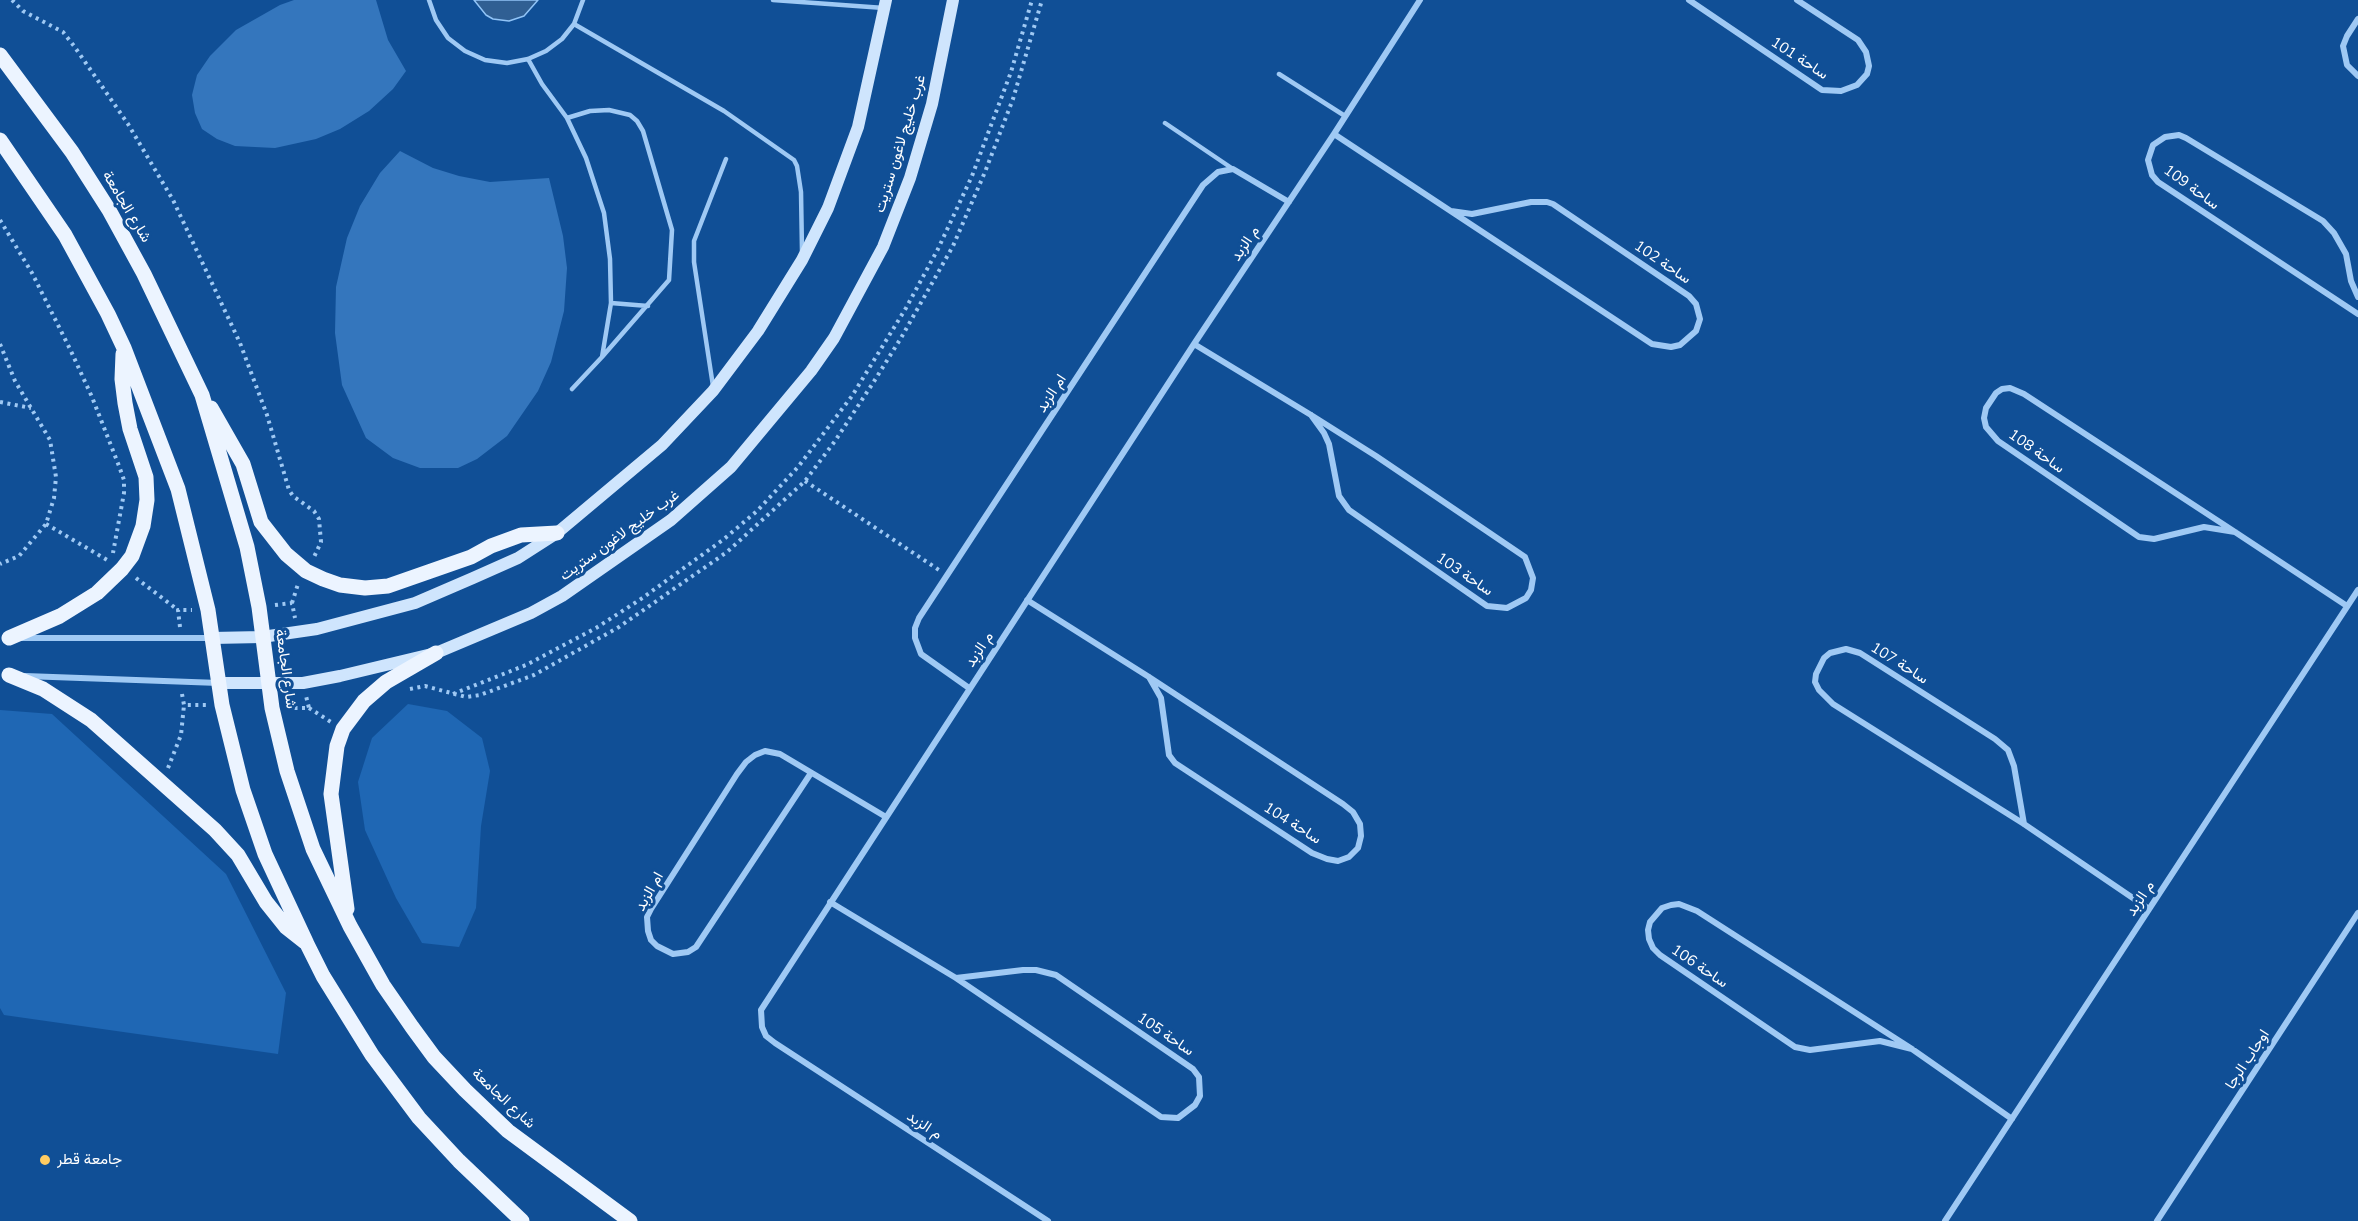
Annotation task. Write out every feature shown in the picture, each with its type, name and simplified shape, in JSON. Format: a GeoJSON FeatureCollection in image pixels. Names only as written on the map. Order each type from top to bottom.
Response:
{"type":"FeatureCollection","features":[{"type":"Feature","properties":{"kind":"main road","name":"شارع الجامعة"},"geometry":{"type":"LineString","coordinates":[[0,55],[72,152],[109,210],[144,274],[202,395],[247,547],[259,607],[272,708],[287,771],[310,839],[350,926],[383,985],[434,1057],[457,1082],[508,1131],[630,1221]]}},
{"type":"Feature","properties":{"kind":"main road"},"geometry":{"type":"LineString","coordinates":[[0,140],[65,235],[108,314],[124,348],[178,489],[208,610],[222,705],[251,818],[265,854],[307,944],[323,976],[372,1055],[419,1118],[459,1161],[522,1221]]}},
{"type":"Feature","properties":{"kind":"main road"},"geometry":{"type":"LineString","coordinates":[[5,638],[75,608],[97,593],[116,565],[132,556],[143,526],[147,500],[146,477],[130,429],[125,403],[122,380],[124,348]]}},
{"type":"Feature","properties":{"kind":"main road"},"geometry":{"type":"LineString","coordinates":[[202,395],[224,428],[243,464],[261,522],[286,554],[306,571],[340,585],[365,588],[388,586],[471,557],[491,546],[520,535],[557,533]]}},
{"type":"Feature","properties":{"kind":"main road"},"geometry":{"type":"LineString","coordinates":[[350,926],[331,794],[335,758],[343,729],[364,700],[386,682],[436,653]]}},
{"type":"Feature","properties":{"kind":"main road"},"geometry":{"type":"LineString","coordinates":[[4,675],[43,689],[63,700],[91,720],[160,781],[215,830],[238,855],[266,902],[286,927],[307,944]]}},
{"type":"Feature","properties":{"kind":"street","name":"غرب خليج لاغون ستريت"},"geometry":{"type":"LineString","coordinates":[[219,683],[303,682],[340,676],[436,653],[531,613],[562,597],[672,520],[731,467],[792,396],[834,338],[883,247],[897,214],[932,104],[953,0]]}},
{"type":"Feature","properties":{"kind":"street","name":"م الزبد"},"geometry":{"type":"LineString","coordinates":[[1048,1221],[766,1036],[760,1019],[761,1010],[1420,0]]}},
{"type":"Feature","properties":{"kind":"street","name":"ساحة 101"},"geometry":{"type":"LineString","coordinates":[[1689,0],[1822,90],[1841,91],[1857,85],[1867,74],[1869,66],[1866,52],[1858,40],[1797,0]]}},
{"type":"Feature","properties":{"kind":"street"},"geometry":{"type":"LineString","coordinates":[[5,638],[212,638],[262,637],[297,633],[415,603],[518,558],[557,533],[662,445],[714,391],[758,331],[802,260],[828,208],[858,127],[885,4]]}},
{"type":"Feature","properties":{"kind":"street"},"geometry":{"type":"LineString","coordinates":[[2358,19],[2343,46],[2347,65],[2358,76]]}},
{"type":"Feature","properties":{"kind":"street","name":"ساحة 102"},"geometry":{"type":"LineString","coordinates":[[1334,134],[1652,344],[1671,347],[1680,345],[1696,331],[1700,319],[1696,304],[1689,296],[1553,204],[1531,202],[1472,214],[1451,211]]}},
{"type":"Feature","properties":{"kind":"street","name":"ساحة 109"},"geometry":{"type":"LineString","coordinates":[[2358,297],[2351,281],[2346,254],[2334,232],[2323,221],[2186,138],[2179,135],[2165,137],[2153,145],[2148,160],[2152,175],[2158,182],[2358,314]]}},
{"type":"Feature","properties":{"kind":"street"},"geometry":{"type":"LineString","coordinates":[[1233,170],[1289,202]]}},
{"type":"Feature","properties":{"kind":"street","name":"ام الزبد"},"geometry":{"type":"LineString","coordinates":[[969,688],[921,654],[915,638],[915,628],[920,618],[1203,185],[1218,172],[1233,170]]}},
{"type":"Feature","properties":{"kind":"street","name":"ساحة 103"},"geometry":{"type":"LineString","coordinates":[[1194,344],[1311,415],[1376,456],[1525,557],[1533,578],[1532,590],[1526,598],[1507,608],[1486,606],[1349,510],[1340,496],[1329,444],[1311,415]]}},
{"type":"Feature","properties":{"kind":"street","name":"ساحة 108"},"geometry":{"type":"LineString","coordinates":[[2235,532],[2204,527],[2154,539],[2139,537],[1998,441],[1986,426],[1984,418],[1986,408],[1996,393],[2010,388],[2016,390],[2235,532],[2347,606]]}},
{"type":"Feature","properties":{"kind":"street","name":"م الزبد"},"geometry":{"type":"LineString","coordinates":[[1945,1221],[2358,590]]}},
{"type":"Feature","properties":{"kind":"street","name":"ساحة 104"},"geometry":{"type":"LineString","coordinates":[[1027,600],[1149,677],[1343,804],[1353,812],[1360,824],[1361,836],[1358,848],[1349,857],[1338,861],[1327,860],[1312,853],[1175,764],[1169,755],[1161,698],[1149,677]]}},
{"type":"Feature","properties":{"kind":"street","name":"ساحة 107"},"geometry":{"type":"LineString","coordinates":[[2024,824],[2014,766],[2008,750],[1995,739],[1860,653],[1846,649],[1830,653],[1824,658],[1816,674],[1815,682],[1819,690],[1833,704],[2024,824],[2149,909]]}},
{"type":"Feature","properties":{"kind":"street"},"geometry":{"type":"LineString","coordinates":[[4,675],[219,683]]}},
{"type":"Feature","properties":{"kind":"street","name":"ام الزبد"},"geometry":{"type":"LineString","coordinates":[[810,772],[696,947],[688,952],[673,954],[657,946],[651,940],[648,931],[647,916],[746,762],[765,751],[772,752],[810,772],[886,818]]}},
{"type":"Feature","properties":{"kind":"street","name":"ساحة 105"},"geometry":{"type":"LineString","coordinates":[[830,902],[956,978],[1161,1117],[1178,1118],[1195,1105],[1200,1096],[1200,1077],[1193,1069],[1056,975],[1036,970],[1023,970],[956,978]]}},
{"type":"Feature","properties":{"kind":"street","name":"ساحة 106"},"geometry":{"type":"LineString","coordinates":[[1912,1049],[1880,1041],[1810,1050],[1795,1047],[1660,955],[1653,948],[1649,939],[1650,922],[1662,908],[1671,905],[1689,907],[1912,1049],[2012,1119]]}},
{"type":"Feature","properties":{"kind":"street","name":"اوجاب الرجا"},"geometry":{"type":"LineString","coordinates":[[2157,1221],[2358,913]]}},
{"type":"Feature","properties":{"kind":"lane"},"geometry":{"type":"LineString","coordinates":[[429,0],[436,20],[448,38],[465,51],[485,60],[507,63],[528,59],[546,51],[562,39],[574,24],[583,0]]}},
{"type":"Feature","properties":{"kind":"lane"},"geometry":{"type":"LineString","coordinates":[[773,0],[885,4]]}},
{"type":"Feature","properties":{"kind":"lane"},"geometry":{"type":"LineString","coordinates":[[574,24],[724,111],[794,160],[801,192],[802,260]]}},
{"type":"Feature","properties":{"kind":"lane"},"geometry":{"type":"LineString","coordinates":[[528,59],[542,84],[567,118],[586,158],[604,213],[610,259],[611,303],[602,357]]}},
{"type":"Feature","properties":{"kind":"lane"},"geometry":{"type":"LineString","coordinates":[[1279,74],[1346,116]]}},
{"type":"Feature","properties":{"kind":"lane"},"geometry":{"type":"LineString","coordinates":[[567,118],[590,111],[620,111],[630,115],[643,131],[672,230],[669,280],[572,389]]}},
{"type":"Feature","properties":{"kind":"lane"},"geometry":{"type":"LineString","coordinates":[[1165,123],[1233,170]]}},
{"type":"Feature","properties":{"kind":"lane"},"geometry":{"type":"LineString","coordinates":[[714,391],[694,262],[694,241],[726,159]]}},
{"type":"Feature","properties":{"kind":"lane"},"geometry":{"type":"LineString","coordinates":[[611,303],[648,306]]}},
{"type":"Feature","properties":{"kind":"path"},"geometry":{"type":"LineString","coordinates":[[12,0],[23,11],[63,32],[74,46],[128,124],[173,200],[217,291],[267,415],[289,490],[293,496],[314,511],[319,519],[321,542],[295,590],[292,603],[297,633]]}},
{"type":"Feature","properties":{"kind":"path"},"geometry":{"type":"LineString","coordinates":[[406,690],[425,686],[466,697],[480,696],[534,675],[619,627],[727,552],[805,481],[835,441],[873,383],[953,246],[1013,99],[1042,0]]}},
{"type":"Feature","properties":{"kind":"path"},"geometry":{"type":"LineString","coordinates":[[0,220],[32,273],[70,349],[92,397],[124,480],[123,507],[115,536],[116,565]]}},
{"type":"Feature","properties":{"kind":"path"},"geometry":{"type":"LineString","coordinates":[[0,344],[15,381],[50,440],[56,477],[54,498],[46,524],[19,556],[0,564]]}},
{"type":"Feature","properties":{"kind":"path"},"geometry":{"type":"LineString","coordinates":[[0,402],[31,408]]}},
{"type":"Feature","properties":{"kind":"path"},"geometry":{"type":"LineString","coordinates":[[805,481],[947,575]]}},
{"type":"Feature","properties":{"kind":"path"},"geometry":{"type":"LineString","coordinates":[[46,524],[116,565],[178,610],[208,610]]}},
{"type":"Feature","properties":{"kind":"path"},"geometry":{"type":"LineString","coordinates":[[259,607],[292,603]]}},
{"type":"Feature","properties":{"kind":"path"},"geometry":{"type":"LineString","coordinates":[[178,610],[180,638]]}},
{"type":"Feature","properties":{"kind":"path"},"geometry":{"type":"LineString","coordinates":[[160,781],[170,764],[181,735],[184,705],[181,682]]}},
{"type":"Feature","properties":{"kind":"path"},"geometry":{"type":"LineString","coordinates":[[303,682],[309,708]]}},
{"type":"Feature","properties":{"kind":"path"},"geometry":{"type":"LineString","coordinates":[[184,705],[222,705]]}},
{"type":"Feature","properties":{"kind":"path"},"geometry":{"type":"LineString","coordinates":[[272,708],[309,708],[343,729]]}},
{"type":"Feature","properties":{"kind":"shaded area"},"geometry":{"type":"Polygon","coordinates":[[[474,0],[538,0],[524,16],[509,21],[493,19],[486,15],[474,0]]]}},
{"type":"Feature","properties":{"kind":"shaded area"},"geometry":{"type":"Polygon","coordinates":[[[408,704],[447,711],[482,738],[490,771],[481,826],[476,908],[459,947],[422,943],[396,898],[365,830],[358,782],[372,738],[408,704]]]}},
{"type":"Feature","properties":{"kind":"shaded area"},"geometry":{"type":"Polygon","coordinates":[[[0,710],[52,714],[226,874],[286,993],[278,1054],[4,1015],[0,1008],[0,710]]]}},
{"type":"Feature","properties":{"kind":"building"},"geometry":{"type":"Polygon","coordinates":[[[294,0],[376,0],[388,40],[406,71],[393,89],[369,111],[340,129],[316,139],[275,148],[235,146],[217,139],[202,129],[195,113],[192,95],[197,75],[210,56],[236,30],[280,5],[294,0]]]}},
{"type":"Feature","properties":{"kind":"building"},"geometry":{"type":"Polygon","coordinates":[[[400,151],[433,168],[490,182],[549,178],[563,236],[567,268],[564,311],[551,362],[538,391],[507,436],[477,459],[458,468],[420,468],[393,458],[366,438],[342,385],[335,333],[336,287],[347,238],[360,206],[380,173],[400,151]]]}},
{"type":"Feature","properties":{"kind":"place","name":"جامعة قطر"},"geometry":{"type":"Point","coordinates":[45,1160]}}]}
